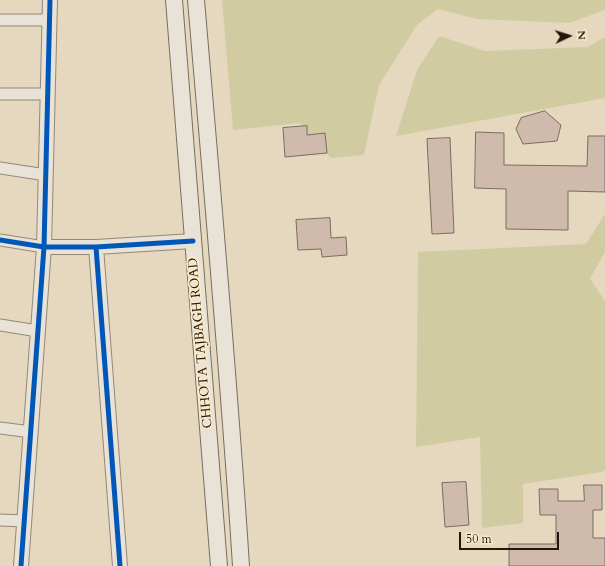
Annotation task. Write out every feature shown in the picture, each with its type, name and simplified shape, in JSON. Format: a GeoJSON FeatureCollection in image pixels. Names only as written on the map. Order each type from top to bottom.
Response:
{"type":"FeatureCollection","features":[{"type":"Feature","properties":{"kind":"main road","name":"CHHOTA TAJBAGH ROAD"},"geometry":{"type":"LineString","coordinates":[[174,0],[219,566]]}},
{"type":"Feature","properties":{"kind":"main road"},"geometry":{"type":"LineString","coordinates":[[196,0],[221,294],[241,566]]}},
{"type":"Feature","properties":{"kind":"street"},"geometry":{"type":"LineString","coordinates":[[21,566],[44,247],[50,0]]}},
{"type":"Feature","properties":{"kind":"street"},"geometry":{"type":"LineString","coordinates":[[0,20],[50,20]]}},
{"type":"Feature","properties":{"kind":"street"},"geometry":{"type":"LineString","coordinates":[[0,94],[48,94]]}},
{"type":"Feature","properties":{"kind":"street"},"geometry":{"type":"LineString","coordinates":[[0,168],[46,175]]}},
{"type":"Feature","properties":{"kind":"street"},"geometry":{"type":"LineString","coordinates":[[0,240],[44,247],[96,247],[193,241]]}},
{"type":"Feature","properties":{"kind":"street"},"geometry":{"type":"LineString","coordinates":[[96,247],[120,566]]}},
{"type":"Feature","properties":{"kind":"street"},"geometry":{"type":"LineString","coordinates":[[0,326],[38,331]]}},
{"type":"Feature","properties":{"kind":"street"},"geometry":{"type":"LineString","coordinates":[[0,428],[30,432]]}},
{"type":"Feature","properties":{"kind":"street"},"geometry":{"type":"LineString","coordinates":[[0,520],[24,521]]}},
{"type":"Feature","properties":{"kind":"shaded area"},"geometry":{"type":"Polygon","coordinates":[[[222,0],[605,0],[605,10],[569,23],[477,19],[438,9],[417,25],[379,85],[364,155],[331,158],[307,135],[300,123],[233,130],[222,0]]]}},
{"type":"Feature","properties":{"kind":"shaded area"},"geometry":{"type":"Polygon","coordinates":[[[439,36],[485,51],[588,47],[605,37],[605,98],[396,136],[417,70],[439,36]]]}},
{"type":"Feature","properties":{"kind":"shaded area"},"geometry":{"type":"Polygon","coordinates":[[[605,214],[605,252],[590,279],[605,301],[605,470],[602,472],[523,484],[523,523],[482,528],[480,437],[416,447],[418,252],[586,244],[605,214]]]}},
{"type":"Feature","properties":{"kind":"building"},"geometry":{"type":"Polygon","coordinates":[[[545,111],[561,125],[557,141],[523,144],[516,129],[521,118],[545,111]]]}},
{"type":"Feature","properties":{"kind":"building"},"geometry":{"type":"Polygon","coordinates":[[[307,126],[307,135],[325,133],[327,153],[285,157],[283,128],[307,126]]]}},
{"type":"Feature","properties":{"kind":"building"},"geometry":{"type":"Polygon","coordinates":[[[476,132],[504,133],[504,165],[587,166],[588,136],[605,136],[605,192],[568,191],[568,230],[506,229],[506,189],[475,188],[476,132]]]}},
{"type":"Feature","properties":{"kind":"building"},"geometry":{"type":"Polygon","coordinates":[[[450,138],[454,233],[432,234],[427,139],[450,138]]]}},
{"type":"Feature","properties":{"kind":"building"},"geometry":{"type":"Polygon","coordinates":[[[330,218],[331,238],[346,237],[347,255],[322,257],[321,249],[298,250],[296,220],[330,218]]]}},
{"type":"Feature","properties":{"kind":"building"},"geometry":{"type":"Polygon","coordinates":[[[466,482],[469,525],[445,527],[442,483],[466,482]]]}},
{"type":"Feature","properties":{"kind":"building"},"geometry":{"type":"Polygon","coordinates":[[[584,485],[602,485],[602,510],[593,510],[593,538],[605,538],[605,566],[509,566],[509,544],[556,544],[556,515],[540,515],[539,489],[558,489],[558,501],[584,501],[584,485]]]}},
{"type":"Feature","properties":{"kind":"cycle path"},"geometry":{"type":"LineString","coordinates":[[50,0],[44,247],[96,247]]}},
{"type":"Feature","properties":{"kind":"cycle path"},"geometry":{"type":"LineString","coordinates":[[0,240],[44,247],[21,566]]}},
{"type":"Feature","properties":{"kind":"cycle path"},"geometry":{"type":"LineString","coordinates":[[120,566],[96,247],[193,241]]}}]}
